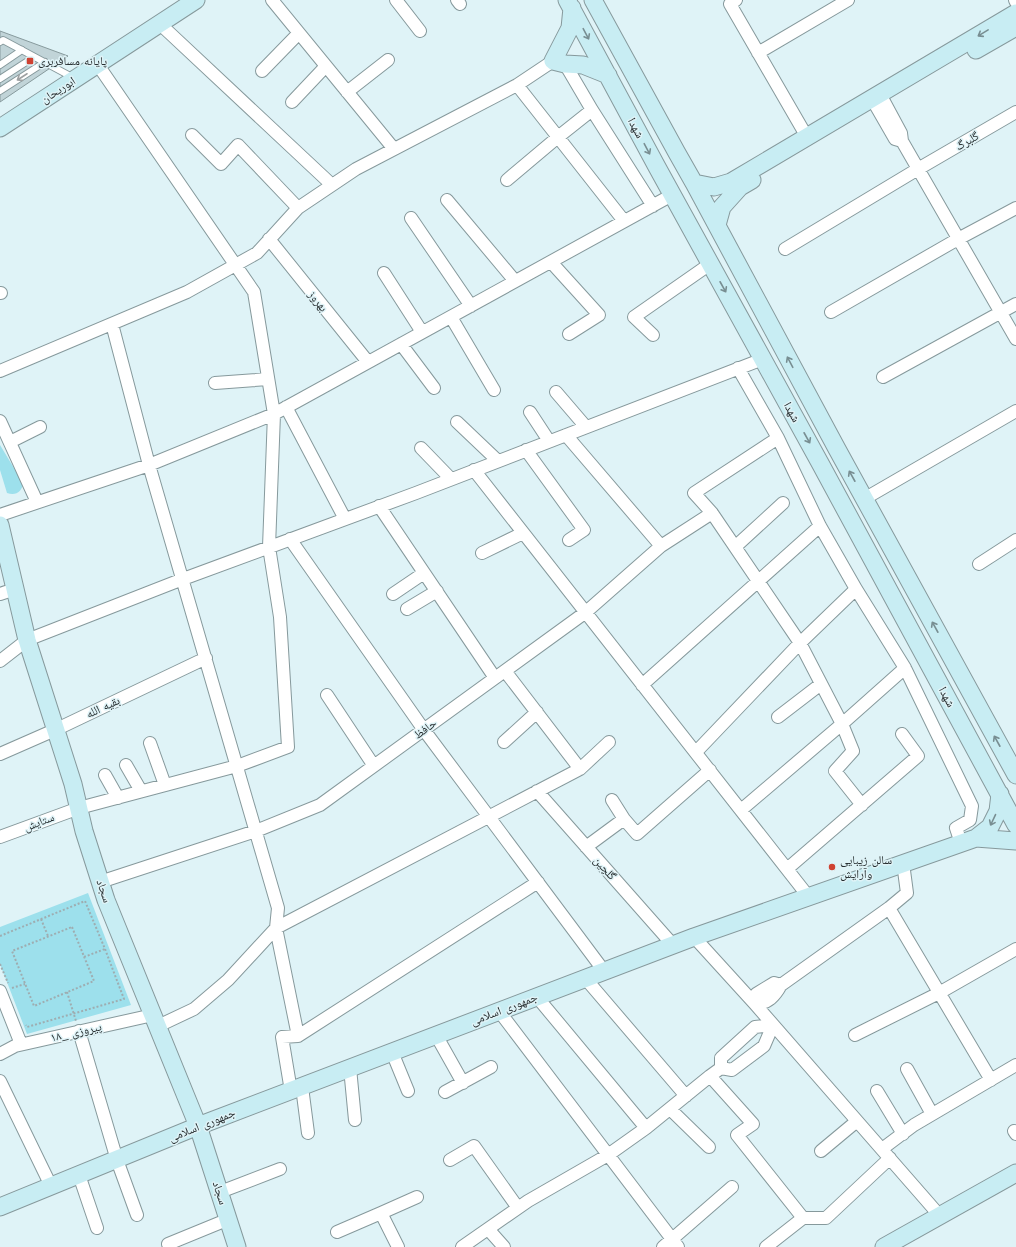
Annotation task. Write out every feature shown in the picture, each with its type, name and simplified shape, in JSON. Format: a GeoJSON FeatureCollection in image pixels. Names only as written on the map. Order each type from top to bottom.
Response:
{"type":"FeatureCollection","features":[{"type":"Feature","properties":{"kind":"street","name":"ابوریحان"},"geometry":{"type":"LineString","coordinates":[[0,128],[196,0]]}},
{"type":"Feature","properties":{"kind":"street"},"geometry":{"type":"LineString","coordinates":[[272,0],[394,149]]}},
{"type":"Feature","properties":{"kind":"street"},"geometry":{"type":"LineString","coordinates":[[396,0],[420,31]]}},
{"type":"Feature","properties":{"kind":"street","name":"شهدا"},"geometry":{"type":"LineString","coordinates":[[593,0],[694,182],[864,499],[1016,775]]}},
{"type":"Feature","properties":{"kind":"street"},"geometry":{"type":"LineString","coordinates":[[736,0],[730,4],[758,53],[802,144]]}},
{"type":"Feature","properties":{"kind":"street"},"geometry":{"type":"LineString","coordinates":[[758,53],[848,0]]}},
{"type":"Feature","properties":{"kind":"street"},"geometry":{"type":"LineString","coordinates":[[559,63],[570,28],[569,4]]}},
{"type":"Feature","properties":{"kind":"street","name":"شهدا"},"geometry":{"type":"LineString","coordinates":[[569,4],[672,195],[880,572],[1016,825]]}},
{"type":"Feature","properties":{"kind":"street"},"geometry":{"type":"LineString","coordinates":[[956,56],[1016,13]]}},
{"type":"Feature","properties":{"kind":"street"},"geometry":{"type":"LineString","coordinates":[[160,24],[332,185]]}},
{"type":"Feature","properties":{"kind":"street"},"geometry":{"type":"LineString","coordinates":[[694,182],[714,187],[731,182],[879,101],[956,56],[1016,27]]}},
{"type":"Feature","properties":{"kind":"street"},"geometry":{"type":"LineString","coordinates":[[262,71],[299,33]]}},
{"type":"Feature","properties":{"kind":"street"},"geometry":{"type":"LineString","coordinates":[[347,92],[388,60]]}},
{"type":"Feature","properties":{"kind":"street"},"geometry":{"type":"LineString","coordinates":[[559,63],[592,110],[653,206]]}},
{"type":"Feature","properties":{"kind":"street"},"geometry":{"type":"LineString","coordinates":[[0,372],[187,292],[257,253],[298,208],[356,169],[559,63],[583,65],[608,75]]}},
{"type":"Feature","properties":{"kind":"street"},"geometry":{"type":"LineString","coordinates":[[98,65],[254,292],[274,414],[269,547]]}},
{"type":"Feature","properties":{"kind":"street"},"geometry":{"type":"LineString","coordinates":[[292,102],[326,66]]}},
{"type":"Feature","properties":{"kind":"street"},"geometry":{"type":"LineString","coordinates":[[517,85],[624,221]]}},
{"type":"Feature","properties":{"kind":"street"},"geometry":{"type":"LineString","coordinates":[[879,101],[895,139],[902,141],[1016,339]]}},
{"type":"Feature","properties":{"kind":"street"},"geometry":{"type":"LineString","coordinates":[[507,180],[592,110]]}},
{"type":"Feature","properties":{"kind":"street","name":"گلبرگ"},"geometry":{"type":"LineString","coordinates":[[785,249],[1016,112]]}},
{"type":"Feature","properties":{"kind":"street"},"geometry":{"type":"LineString","coordinates":[[192,135],[221,164],[238,145],[298,208]]}},
{"type":"Feature","properties":{"kind":"street"},"geometry":{"type":"LineString","coordinates":[[717,225],[722,207],[740,187],[802,144]]}},
{"type":"Feature","properties":{"kind":"street"},"geometry":{"type":"LineString","coordinates":[[0,515],[150,465],[274,414],[672,195]]}},
{"type":"Feature","properties":{"kind":"street"},"geometry":{"type":"LineString","coordinates":[[447,200],[515,281]]}},
{"type":"Feature","properties":{"kind":"street"},"geometry":{"type":"LineString","coordinates":[[831,312],[958,239],[1016,208]]}},
{"type":"Feature","properties":{"kind":"street"},"geometry":{"type":"LineString","coordinates":[[411,218],[471,306]]}},
{"type":"Feature","properties":{"kind":"street","name":"بهروز"},"geometry":{"type":"LineString","coordinates":[[269,240],[368,362]]}},
{"type":"Feature","properties":{"kind":"street"},"geometry":{"type":"LineString","coordinates":[[551,262],[599,315],[569,334]]}},
{"type":"Feature","properties":{"kind":"street"},"geometry":{"type":"LineString","coordinates":[[654,335],[634,317],[710,264]]}},
{"type":"Feature","properties":{"kind":"street"},"geometry":{"type":"LineString","coordinates":[[384,273],[422,332]]}},
{"type":"Feature","properties":{"kind":"street"},"geometry":{"type":"LineString","coordinates":[[883,377],[1016,304]]}},
{"type":"Feature","properties":{"kind":"street"},"geometry":{"type":"LineString","coordinates":[[451,317],[494,390]]}},
{"type":"Feature","properties":{"kind":"street"},"geometry":{"type":"LineString","coordinates":[[112,324],[150,465],[278,908],[276,928],[298,1036]]}},
{"type":"Feature","properties":{"kind":"street"},"geometry":{"type":"LineString","coordinates":[[401,344],[434,388]]}},
{"type":"Feature","properties":{"kind":"street"},"geometry":{"type":"LineString","coordinates":[[0,661],[27,640],[183,579],[346,519],[763,359]]}},
{"type":"Feature","properties":{"kind":"street"},"geometry":{"type":"LineString","coordinates":[[738,368],[778,438],[820,526],[856,589],[905,668],[972,806],[970,820],[956,828],[968,841],[990,828],[998,810],[1000,794]]}},
{"type":"Feature","properties":{"kind":"street"},"geometry":{"type":"LineString","coordinates":[[215,384],[268,379]]}},
{"type":"Feature","properties":{"kind":"street"},"geometry":{"type":"LineString","coordinates":[[556,392],[586,427]]}},
{"type":"Feature","properties":{"kind":"street"},"geometry":{"type":"LineString","coordinates":[[286,407],[346,519]]}},
{"type":"Feature","properties":{"kind":"street"},"geometry":{"type":"LineString","coordinates":[[864,499],[1016,411]]}},
{"type":"Feature","properties":{"kind":"street"},"geometry":{"type":"LineString","coordinates":[[530,412],[549,441]]}},
{"type":"Feature","properties":{"kind":"street"},"geometry":{"type":"LineString","coordinates":[[0,421],[38,502]]}},
{"type":"Feature","properties":{"kind":"street"},"geometry":{"type":"LineString","coordinates":[[457,422],[498,461]]}},
{"type":"Feature","properties":{"kind":"street"},"geometry":{"type":"LineString","coordinates":[[10,442],[40,427]]}},
{"type":"Feature","properties":{"kind":"street"},"geometry":{"type":"LineString","coordinates":[[566,435],[661,546]]}},
{"type":"Feature","properties":{"kind":"street"},"geometry":{"type":"LineString","coordinates":[[778,438],[694,493],[712,513],[800,643],[842,724],[853,751],[835,771],[862,805]]}},
{"type":"Feature","properties":{"kind":"street"},"geometry":{"type":"LineString","coordinates":[[421,448],[451,479]]}},
{"type":"Feature","properties":{"kind":"street"},"geometry":{"type":"LineString","coordinates":[[526,450],[584,530],[569,540]]}},
{"type":"Feature","properties":{"kind":"street"},"geometry":{"type":"LineString","coordinates":[[474,470],[808,896]]}},
{"type":"Feature","properties":{"kind":"street"},"geometry":{"type":"LineString","coordinates":[[735,547],[783,503]]}},
{"type":"Feature","properties":{"kind":"street"},"geometry":{"type":"LineString","coordinates":[[380,506],[424,573],[500,674],[537,712],[580,769]]}},
{"type":"Feature","properties":{"kind":"street","name":"حافظ"},"geometry":{"type":"LineString","coordinates":[[100,882],[256,831],[320,805],[586,612],[661,546],[712,513]]}},
{"type":"Feature","properties":{"kind":"street","name":"سجاد"},"geometry":{"type":"LineString","coordinates":[[0,525],[7,591],[27,640],[57,729],[73,784],[84,831],[100,882],[198,1126],[237,1247]]}},
{"type":"Feature","properties":{"kind":"street"},"geometry":{"type":"LineString","coordinates":[[642,685],[820,526]]}},
{"type":"Feature","properties":{"kind":"street"},"geometry":{"type":"LineString","coordinates":[[482,553],[523,533]]}},
{"type":"Feature","properties":{"kind":"street"},"geometry":{"type":"LineString","coordinates":[[290,539],[424,730],[604,971]]}},
{"type":"Feature","properties":{"kind":"street"},"geometry":{"type":"LineString","coordinates":[[979,564],[1016,540]]}},
{"type":"Feature","properties":{"kind":"street","name":"ستایش"},"geometry":{"type":"LineString","coordinates":[[0,837],[79,808],[237,766],[288,747],[280,617],[269,547]]}},
{"type":"Feature","properties":{"kind":"street"},"geometry":{"type":"LineString","coordinates":[[880,572],[899,561]]}},
{"type":"Feature","properties":{"kind":"street"},"geometry":{"type":"LineString","coordinates":[[393,594],[424,573]]}},
{"type":"Feature","properties":{"kind":"street"},"geometry":{"type":"LineString","coordinates":[[696,752],[800,643],[856,589]]}},
{"type":"Feature","properties":{"kind":"street"},"geometry":{"type":"LineString","coordinates":[[407,609],[437,591]]}},
{"type":"Feature","properties":{"kind":"street","name":"بقیه الله"},"geometry":{"type":"LineString","coordinates":[[0,754],[57,729],[206,658]]}},
{"type":"Feature","properties":{"kind":"street"},"geometry":{"type":"LineString","coordinates":[[741,810],[905,668]]}},
{"type":"Feature","properties":{"kind":"street"},"geometry":{"type":"LineString","coordinates":[[778,717],[821,684]]}},
{"type":"Feature","properties":{"kind":"street"},"geometry":{"type":"LineString","coordinates":[[327,694],[374,766]]}},
{"type":"Feature","properties":{"kind":"street"},"geometry":{"type":"LineString","coordinates":[[504,742],[537,712]]}},
{"type":"Feature","properties":{"kind":"street"},"geometry":{"type":"LineString","coordinates":[[787,869],[918,756],[902,734]]}},
{"type":"Feature","properties":{"kind":"street","name":"پیروزی _۱۸"},"geometry":{"type":"LineString","coordinates":[[0,1054],[21,1044],[79,1031],[155,1021],[194,1009],[228,980],[276,928],[580,769],[608,742]]}},
{"type":"Feature","properties":{"kind":"street"},"geometry":{"type":"LineString","coordinates":[[150,743],[165,785]]}},
{"type":"Feature","properties":{"kind":"street"},"geometry":{"type":"LineString","coordinates":[[126,765],[141,791]]}},
{"type":"Feature","properties":{"kind":"street"},"geometry":{"type":"LineString","coordinates":[[612,800],[624,819],[637,834],[710,770]]}},
{"type":"Feature","properties":{"kind":"street"},"geometry":{"type":"LineString","coordinates":[[105,775],[118,798]]}},
{"type":"Feature","properties":{"kind":"street","name":"گلچین"},"geometry":{"type":"LineString","coordinates":[[537,792],[673,945]]}},
{"type":"Feature","properties":{"kind":"street"},"geometry":{"type":"LineString","coordinates":[[586,847],[624,819]]}},
{"type":"Feature","properties":{"kind":"street","name":"جمهوری اسلامی"},"geometry":{"type":"LineString","coordinates":[[0,1207],[198,1126],[694,937],[968,841],[1016,841]]}},
{"type":"Feature","properties":{"kind":"street"},"geometry":{"type":"LineString","coordinates":[[755,1004],[763,1004],[776,994],[781,985],[889,908],[907,893],[902,864]]}},
{"type":"Feature","properties":{"kind":"street"},"geometry":{"type":"LineString","coordinates":[[308,1133],[282,1037],[298,1036],[538,882]]}},
{"type":"Feature","properties":{"kind":"street"},"geometry":{"type":"LineString","coordinates":[[889,908],[990,1080]]}},
{"type":"Feature","properties":{"kind":"street"},"geometry":{"type":"LineString","coordinates":[[694,937],[755,1004],[940,1216]]}},
{"type":"Feature","properties":{"kind":"street"},"geometry":{"type":"LineString","coordinates":[[855,1035],[939,993],[1016,950]]}},
{"type":"Feature","properties":{"kind":"street"},"geometry":{"type":"LineString","coordinates":[[585,978],[686,1096]]}},
{"type":"Feature","properties":{"kind":"street"},"geometry":{"type":"LineString","coordinates":[[5,990],[21,1044]]}},
{"type":"Feature","properties":{"kind":"street"},"geometry":{"type":"LineString","coordinates":[[537,997],[646,1128]]}},
{"type":"Feature","properties":{"kind":"street"},"geometry":{"type":"LineString","coordinates":[[499,1011],[675,1243]]}},
{"type":"Feature","properties":{"kind":"street"},"geometry":{"type":"LineString","coordinates":[[722,1068],[721,1058],[755,1028],[773,1025]]}},
{"type":"Feature","properties":{"kind":"street"},"geometry":{"type":"LineString","coordinates":[[462,1247],[528,1201],[608,1155],[646,1128],[722,1068],[732,1070],[764,1046],[773,1025]]}},
{"type":"Feature","properties":{"kind":"street"},"geometry":{"type":"LineString","coordinates":[[79,1031],[117,1160],[137,1215]]}},
{"type":"Feature","properties":{"kind":"street"},"geometry":{"type":"LineString","coordinates":[[436,1035],[463,1083]]}},
{"type":"Feature","properties":{"kind":"street"},"geometry":{"type":"LineString","coordinates":[[392,1052],[408,1091]]}},
{"type":"Feature","properties":{"kind":"street"},"geometry":{"type":"LineString","coordinates":[[766,1247],[803,1218],[826,1218],[886,1154],[902,1134],[932,1114],[1016,1065]]}},
{"type":"Feature","properties":{"kind":"street"},"geometry":{"type":"LineString","coordinates":[[445,1092],[491,1067]]}},
{"type":"Feature","properties":{"kind":"street"},"geometry":{"type":"LineString","coordinates":[[350,1068],[355,1120]]}},
{"type":"Feature","properties":{"kind":"street"},"geometry":{"type":"LineString","coordinates":[[907,1069],[932,1114]]}},
{"type":"Feature","properties":{"kind":"street"},"geometry":{"type":"LineString","coordinates":[[710,1076],[753,1124],[737,1135],[803,1218]]}},
{"type":"Feature","properties":{"kind":"street"},"geometry":{"type":"LineString","coordinates":[[0,1081],[51,1186]]}},
{"type":"Feature","properties":{"kind":"street"},"geometry":{"type":"LineString","coordinates":[[877,1091],[902,1134]]}},
{"type":"Feature","properties":{"kind":"street"},"geometry":{"type":"LineString","coordinates":[[670,1109],[709,1147]]}},
{"type":"Feature","properties":{"kind":"street"},"geometry":{"type":"LineString","coordinates":[[821,1152],[857,1121]]}},
{"type":"Feature","properties":{"kind":"street"},"geometry":{"type":"LineString","coordinates":[[450,1160],[474,1146],[518,1208]]}},
{"type":"Feature","properties":{"kind":"street"},"geometry":{"type":"LineString","coordinates":[[220,1192],[280,1170]]}},
{"type":"Feature","properties":{"kind":"street"},"geometry":{"type":"LineString","coordinates":[[884,1247],[1016,1173]]}},
{"type":"Feature","properties":{"kind":"street"},"geometry":{"type":"LineString","coordinates":[[79,1175],[97,1228]]}},
{"type":"Feature","properties":{"kind":"street"},"geometry":{"type":"LineString","coordinates":[[663,1247],[675,1243],[732,1187]]}},
{"type":"Feature","properties":{"kind":"street"},"geometry":{"type":"LineString","coordinates":[[337,1232],[417,1197]]}},
{"type":"Feature","properties":{"kind":"street"},"geometry":{"type":"LineString","coordinates":[[381,1213],[398,1247]]}},
{"type":"Feature","properties":{"kind":"street"},"geometry":{"type":"LineString","coordinates":[[168,1244],[229,1219]]}},
{"type":"Feature","properties":{"kind":"street"},"geometry":{"type":"LineString","coordinates":[[488,1229],[504,1247]]}},
{"type":"Feature","properties":{"kind":"lane"},"geometry":{"type":"LineString","coordinates":[[0,42],[3,40],[76,79]]}},
{"type":"Feature","properties":{"kind":"lane"},"geometry":{"type":"LineString","coordinates":[[0,65],[22,50]]}},
{"type":"Feature","properties":{"kind":"lane"},"geometry":{"type":"LineString","coordinates":[[0,79],[34,57]]}},
{"type":"Feature","properties":{"kind":"lane"},"geometry":{"type":"LineString","coordinates":[[0,91],[44,62]]}},
{"type":"Feature","properties":{"kind":"path"},"geometry":{"type":"LineString","coordinates":[[0,936],[85,901],[124,999],[27,1027],[24,1020]]}},
{"type":"Feature","properties":{"kind":"path"},"geometry":{"type":"LineString","coordinates":[[40,919],[48,936]]}},
{"type":"Feature","properties":{"kind":"path"},"geometry":{"type":"LineString","coordinates":[[72,927],[94,981],[34,1006],[12,951],[48,936],[72,927]]}},
{"type":"Feature","properties":{"kind":"path"},"geometry":{"type":"LineString","coordinates":[[84,957],[105,949]]}},
{"type":"Feature","properties":{"kind":"path"},"geometry":{"type":"LineString","coordinates":[[0,964],[5,990],[13,995]]}},
{"type":"Feature","properties":{"kind":"path"},"geometry":{"type":"LineString","coordinates":[[5,990],[25,984]]}},
{"type":"Feature","properties":{"kind":"path"},"geometry":{"type":"LineString","coordinates":[[66,992],[79,1031]]}},
{"type":"Feature","properties":{"kind":"shaded area"},"geometry":{"type":"Polygon","coordinates":[[[0,445],[23,483],[20,491],[16,494],[7,493],[0,470],[0,445]]]}},
{"type":"Feature","properties":{"kind":"shaded area"},"geometry":{"type":"Polygon","coordinates":[[[88,893],[131,1005],[27,1034],[0,964],[0,927],[88,893]]]}},
{"type":"Feature","properties":{"kind":"building","name":"پایانه مسافربری"},"geometry":{"type":"Polygon","coordinates":[[[0,31],[68,56],[0,102],[0,31]]]}},
{"type":"Feature","properties":{"kind":"place","name":"پایانه مسافربری"},"geometry":{"type":"Point","coordinates":[30,61]}},
{"type":"Feature","properties":{"kind":"place","name":"سالن زیبایی وآرایش"},"geometry":{"type":"Point","coordinates":[832,867]}}]}
